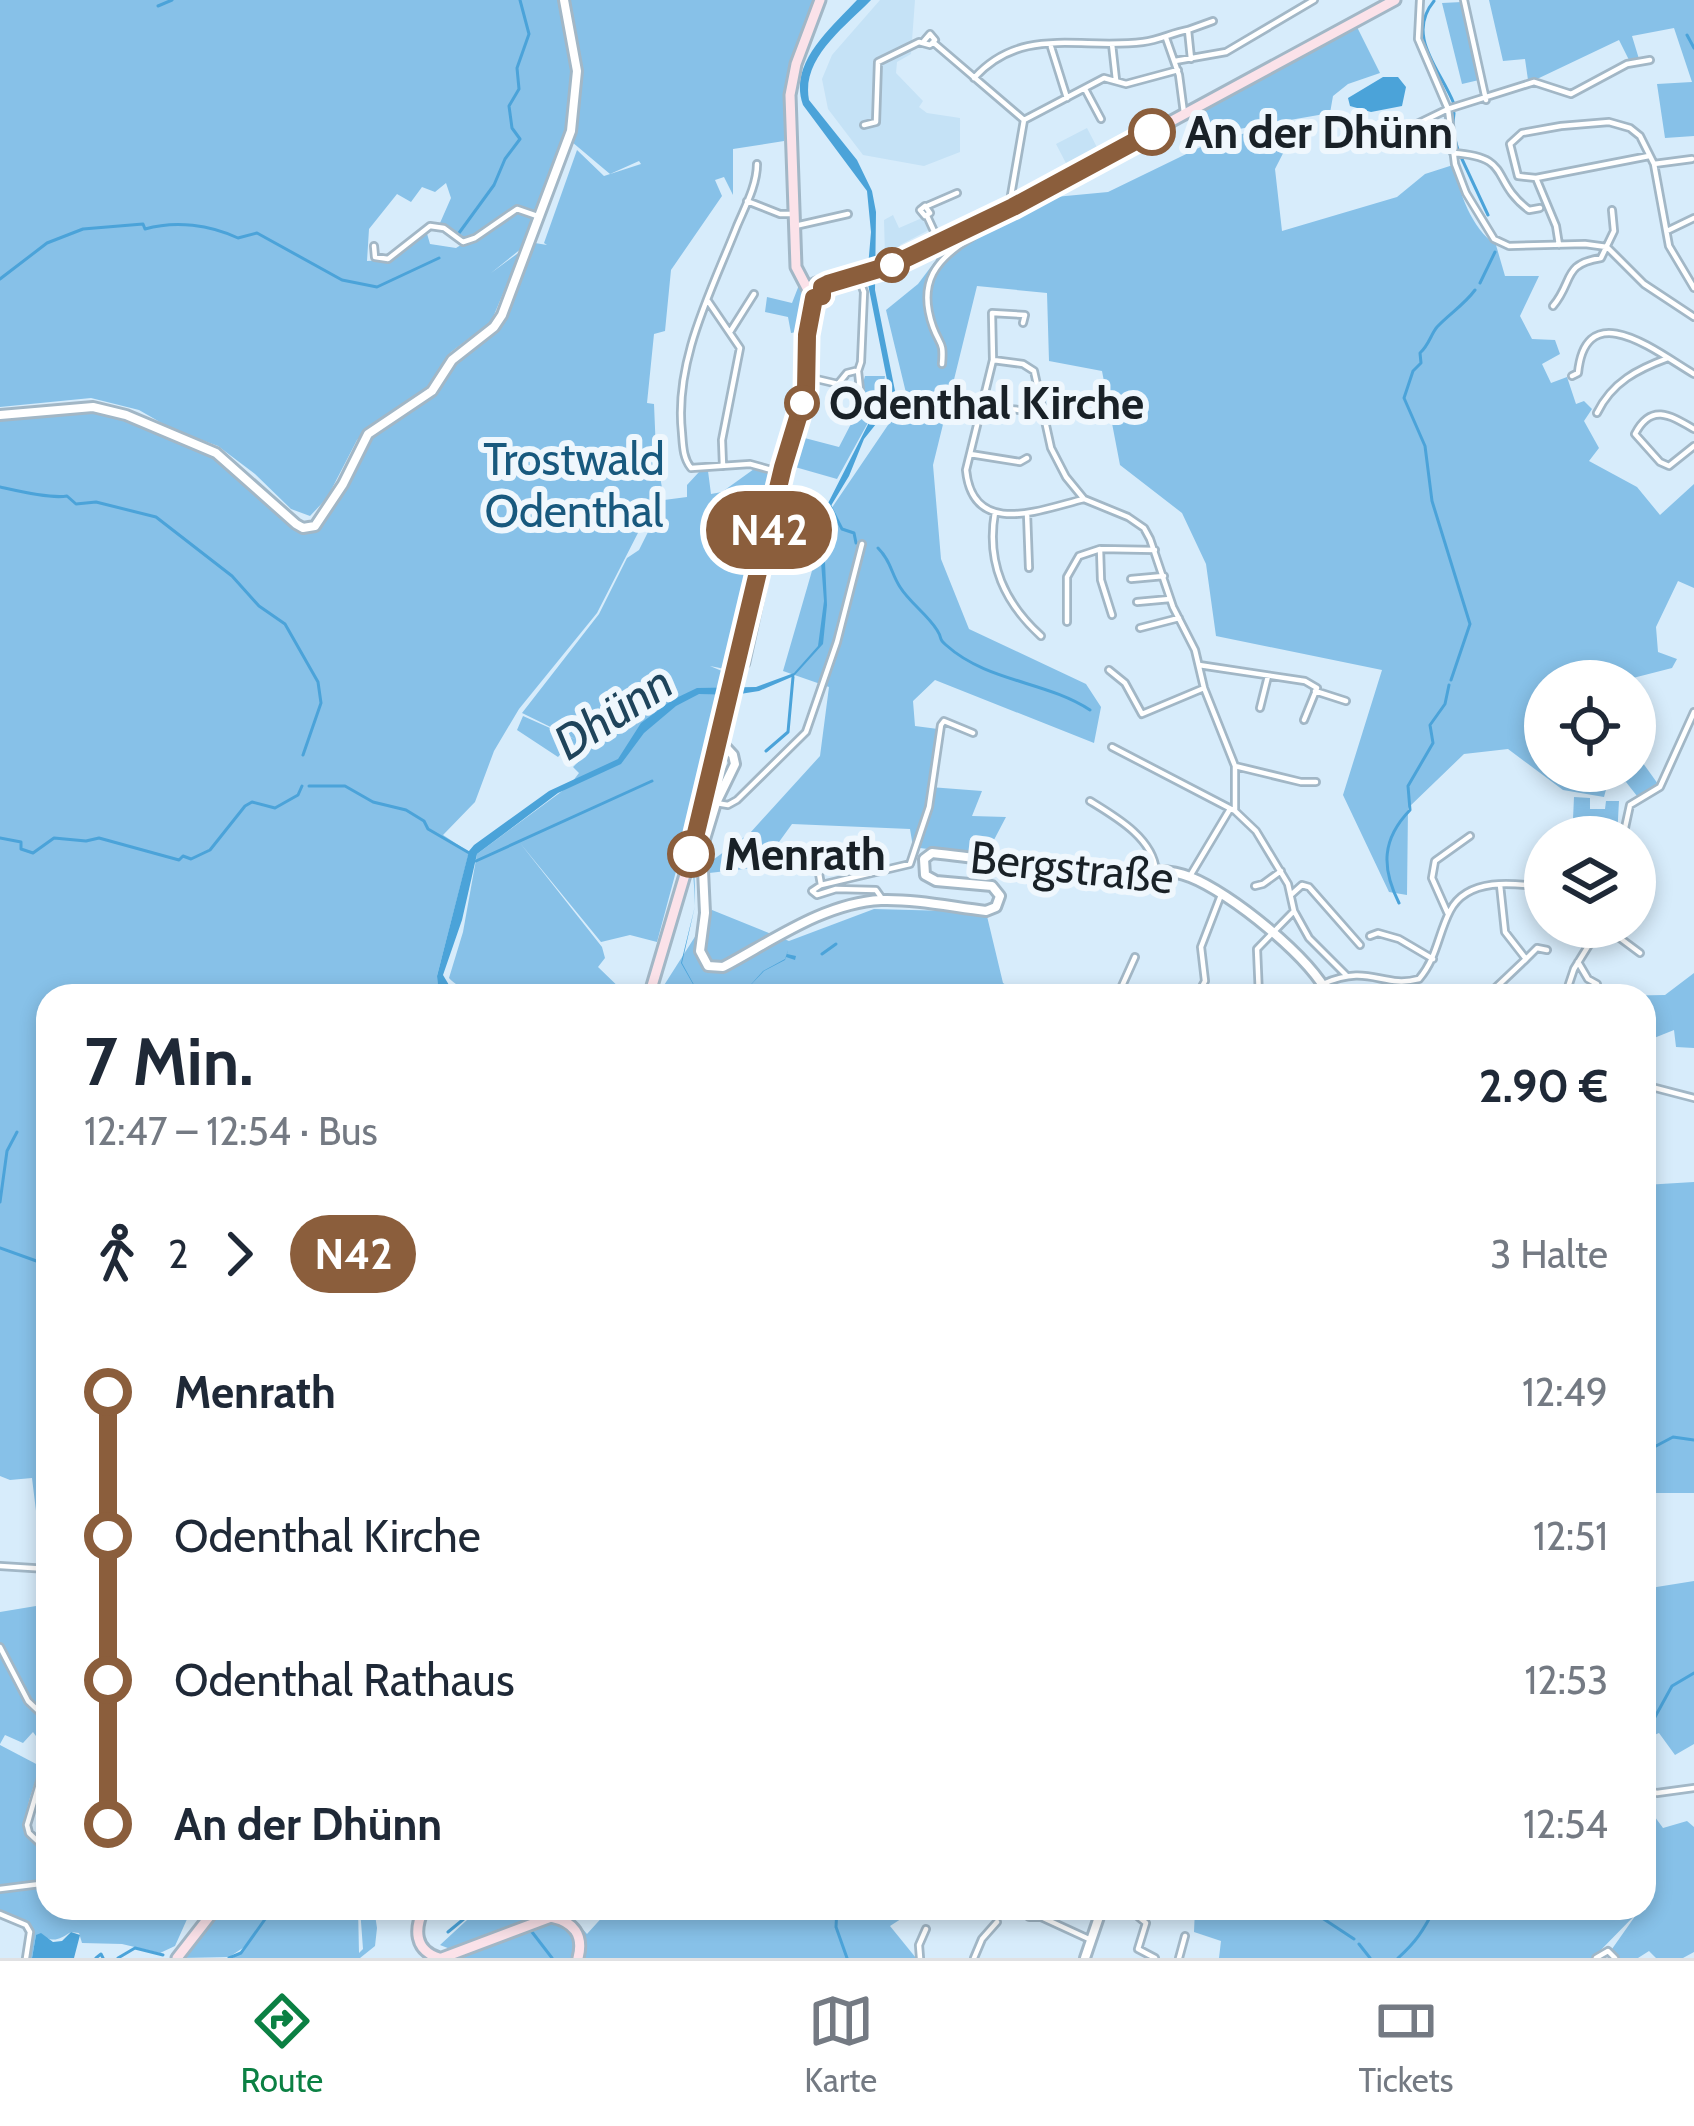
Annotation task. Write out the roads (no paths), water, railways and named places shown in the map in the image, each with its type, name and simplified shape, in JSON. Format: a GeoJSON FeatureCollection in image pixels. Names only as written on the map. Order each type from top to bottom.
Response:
{"type":"FeatureCollection","features":[{"type":"Feature","properties":{"kind":"main road"},"geometry":{"type":"LineString","coordinates":[[814,298],[797,270],[790,95],[796,64],[820,0]]}},
{"type":"Feature","properties":{"kind":"main road"},"geometry":{"type":"LineString","coordinates":[[809,286],[868,274],[970,228],[1395,0]]}},
{"type":"Feature","properties":{"kind":"main road"},"geometry":{"type":"LineString","coordinates":[[814,298],[822,296],[822,287]]}},
{"type":"Feature","properties":{"kind":"main road"},"geometry":{"type":"LineString","coordinates":[[652,984],[718,751],[808,377],[807,335],[814,298]]}},
{"type":"Feature","properties":{"kind":"main road"},"geometry":{"type":"LineString","coordinates":[[718,751],[735,758]]}},
{"type":"Feature","properties":{"kind":"main road"},"geometry":{"type":"LineString","coordinates":[[177,1958],[207,1920]]}},
{"type":"Feature","properties":{"kind":"main road"},"geometry":{"type":"LineString","coordinates":[[421,1920],[417,1936],[423,1950],[441,1958],[543,1920]]}},
{"type":"Feature","properties":{"kind":"main road"},"geometry":{"type":"LineString","coordinates":[[562,1920],[576,1929],[581,1943],[578,1958]]}},
{"type":"Feature","properties":{"kind":"street"},"geometry":{"type":"LineString","coordinates":[[0,415],[93,407],[125,415],[215,454],[296,524],[311,529],[330,507],[368,434],[432,391],[452,360],[499,321],[568,140],[576,91],[575,55],[564,0]]}},
{"type":"Feature","properties":{"kind":"street"},"geometry":{"type":"LineString","coordinates":[[1175,61],[1226,52],[1314,0]]}},
{"type":"Feature","properties":{"kind":"street"},"geometry":{"type":"LineString","coordinates":[[1420,0],[1418,38],[1448,110],[1453,153],[1466,193],[1494,239],[1509,246],[1606,247],[1645,284],[1694,317]]}},
{"type":"Feature","properties":{"kind":"street"},"geometry":{"type":"LineString","coordinates":[[1464,0],[1486,100]]}},
{"type":"Feature","properties":{"kind":"street"},"geometry":{"type":"LineString","coordinates":[[974,78],[1009,50],[1026,44],[1112,44],[1166,38],[1213,21]]}},
{"type":"Feature","properties":{"kind":"street"},"geometry":{"type":"LineString","coordinates":[[1187,31],[1191,59]]}},
{"type":"Feature","properties":{"kind":"street"},"geometry":{"type":"LineString","coordinates":[[1166,38],[1178,70],[1184,115]]}},
{"type":"Feature","properties":{"kind":"street"},"geometry":{"type":"LineString","coordinates":[[864,125],[876,122],[878,62],[924,40],[934,43],[1024,121]]}},
{"type":"Feature","properties":{"kind":"street"},"geometry":{"type":"LineString","coordinates":[[1052,44],[1067,98]]}},
{"type":"Feature","properties":{"kind":"street"},"geometry":{"type":"LineString","coordinates":[[1112,44],[1116,80]]}},
{"type":"Feature","properties":{"kind":"street"},"geometry":{"type":"LineString","coordinates":[[1389,130],[1534,82],[1568,94],[1628,64],[1650,60]]}},
{"type":"Feature","properties":{"kind":"street"},"geometry":{"type":"LineString","coordinates":[[1024,121],[1104,78],[1126,84],[1178,70]]}},
{"type":"Feature","properties":{"kind":"street"},"geometry":{"type":"LineString","coordinates":[[1085,89],[1101,119]]}},
{"type":"Feature","properties":{"kind":"street"},"geometry":{"type":"LineString","coordinates":[[1013,207],[1010,201],[1024,121]]}},
{"type":"Feature","properties":{"kind":"street"},"geometry":{"type":"LineString","coordinates":[[1650,155],[1536,178],[1518,176],[1510,144],[1522,133],[1609,122],[1630,128],[1650,155],[1654,164],[1666,232],[1694,288]]}},
{"type":"Feature","properties":{"kind":"street"},"geometry":{"type":"LineString","coordinates":[[1453,153],[1485,157],[1527,212],[1540,208]]}},
{"type":"Feature","properties":{"kind":"street"},"geometry":{"type":"LineString","coordinates":[[1654,164],[1687,161]]}},
{"type":"Feature","properties":{"kind":"street"},"geometry":{"type":"LineString","coordinates":[[757,164],[684,368],[680,420],[689,466],[750,464],[782,473]]}},
{"type":"Feature","properties":{"kind":"street"},"geometry":{"type":"LineString","coordinates":[[1536,178],[1559,245]]}},
{"type":"Feature","properties":{"kind":"street"},"geometry":{"type":"LineString","coordinates":[[939,242],[920,210],[957,194]]}},
{"type":"Feature","properties":{"kind":"street"},"geometry":{"type":"LineString","coordinates":[[747,201],[793,214]]}},
{"type":"Feature","properties":{"kind":"street"},"geometry":{"type":"LineString","coordinates":[[374,246],[375,257],[388,259],[430,226],[444,228],[463,242],[517,209],[540,217]]}},
{"type":"Feature","properties":{"kind":"street"},"geometry":{"type":"LineString","coordinates":[[1553,306],[1562,301],[1572,268],[1601,257],[1615,231],[1612,210]]}},
{"type":"Feature","properties":{"kind":"street"},"geometry":{"type":"LineString","coordinates":[[794,226],[848,214]]}},
{"type":"Feature","properties":{"kind":"street"},"geometry":{"type":"LineString","coordinates":[[1666,232],[1694,218]]}},
{"type":"Feature","properties":{"kind":"street"},"geometry":{"type":"LineString","coordinates":[[941,364],[944,344],[932,326],[930,276],[938,262],[972,237],[970,228]]}},
{"type":"Feature","properties":{"kind":"street"},"geometry":{"type":"LineString","coordinates":[[860,390],[857,371],[868,274]]}},
{"type":"Feature","properties":{"kind":"street"},"geometry":{"type":"LineString","coordinates":[[730,332],[754,294]]}},
{"type":"Feature","properties":{"kind":"street"},"geometry":{"type":"LineString","coordinates":[[708,301],[740,353],[723,433],[723,466]]}},
{"type":"Feature","properties":{"kind":"street"},"geometry":{"type":"LineString","coordinates":[[1025,315],[992,314],[993,360],[970,454],[969,487],[981,504],[995,512],[1027,513],[1084,499]]}},
{"type":"Feature","properties":{"kind":"street"},"geometry":{"type":"LineString","coordinates":[[1571,376],[1578,373],[1582,352],[1594,337],[1609,332],[1623,333],[1694,374]]}},
{"type":"Feature","properties":{"kind":"street"},"geometry":{"type":"LineString","coordinates":[[1597,413],[1634,370],[1668,358]]}},
{"type":"Feature","properties":{"kind":"street"},"geometry":{"type":"LineString","coordinates":[[993,360],[1022,364],[1034,371],[1054,456],[1084,499],[1144,528],[1170,599],[1196,650],[1204,688],[1235,766],[1233,810],[1190,876]]}},
{"type":"Feature","properties":{"kind":"street"},"geometry":{"type":"LineString","coordinates":[[808,377],[838,384],[847,373],[857,371]]}},
{"type":"Feature","properties":{"kind":"street"},"geometry":{"type":"LineString","coordinates":[[984,407],[1020,410]]}},
{"type":"Feature","properties":{"kind":"street"},"geometry":{"type":"LineString","coordinates":[[1694,429],[1666,412],[1655,412],[1635,434],[1660,462],[1670,466],[1694,446]]}},
{"type":"Feature","properties":{"kind":"street"},"geometry":{"type":"LineString","coordinates":[[970,454],[1020,462],[1027,458]]}},
{"type":"Feature","properties":{"kind":"street"},"geometry":{"type":"LineString","coordinates":[[995,512],[1001,587],[1014,610],[1041,636]]}},
{"type":"Feature","properties":{"kind":"street"},"geometry":{"type":"LineString","coordinates":[[1027,513],[1029,568]]}},
{"type":"Feature","properties":{"kind":"street"},"geometry":{"type":"LineString","coordinates":[[716,803],[728,805],[737,800],[806,732],[837,642],[862,544]]}},
{"type":"Feature","properties":{"kind":"street"},"geometry":{"type":"LineString","coordinates":[[1067,622],[1069,570],[1079,556],[1100,549],[1155,550]]}},
{"type":"Feature","properties":{"kind":"street"},"geometry":{"type":"LineString","coordinates":[[1100,549],[1101,580],[1112,615]]}},
{"type":"Feature","properties":{"kind":"street"},"geometry":{"type":"LineString","coordinates":[[1131,579],[1164,576]]}},
{"type":"Feature","properties":{"kind":"street"},"geometry":{"type":"LineString","coordinates":[[1137,602],[1170,599]]}},
{"type":"Feature","properties":{"kind":"street"},"geometry":{"type":"LineString","coordinates":[[1140,628],[1179,618]]}},
{"type":"Feature","properties":{"kind":"street"},"geometry":{"type":"LineString","coordinates":[[1198,665],[1305,680],[1317,688],[1304,720]]}},
{"type":"Feature","properties":{"kind":"street"},"geometry":{"type":"LineString","coordinates":[[1109,670],[1125,682],[1142,714],[1204,688]]}},
{"type":"Feature","properties":{"kind":"street"},"geometry":{"type":"LineString","coordinates":[[1260,708],[1268,676]]}},
{"type":"Feature","properties":{"kind":"street"},"geometry":{"type":"LineString","coordinates":[[1316,691],[1346,701]]}},
{"type":"Feature","properties":{"kind":"street"},"geometry":{"type":"LineString","coordinates":[[1628,816],[1630,805],[1660,787],[1694,712]]}},
{"type":"Feature","properties":{"kind":"street"},"geometry":{"type":"LineString","coordinates":[[883,900],[876,890],[865,889],[812,895],[821,885],[910,864],[932,791],[940,725],[944,721],[973,733]]}},
{"type":"Feature","properties":{"kind":"street"},"geometry":{"type":"LineString","coordinates":[[1112,747],[1233,810],[1267,844],[1310,938],[1330,966],[1346,974],[1414,981],[1433,959],[1448,914],[1466,892],[1524,886]]}},
{"type":"Feature","properties":{"kind":"street","name":"Bergstraße"},"geometry":{"type":"LineString","coordinates":[[735,758],[733,773],[716,803],[701,862],[705,913],[700,951],[708,966],[723,967],[822,915],[883,900],[986,911],[996,907],[1000,896],[992,886],[928,877],[922,864],[932,853],[1092,873],[1156,871],[1190,876],[1271,932],[1323,984]]}},
{"type":"Feature","properties":{"kind":"street"},"geometry":{"type":"LineString","coordinates":[[1235,766],[1316,782]]}},
{"type":"Feature","properties":{"kind":"street"},"geometry":{"type":"LineString","coordinates":[[1090,800],[1127,825],[1155,859],[1156,871]]}},
{"type":"Feature","properties":{"kind":"street"},"geometry":{"type":"LineString","coordinates":[[1448,914],[1432,878],[1435,860],[1470,836]]}},
{"type":"Feature","properties":{"kind":"street"},"geometry":{"type":"LineString","coordinates":[[816,856],[821,885]]}},
{"type":"Feature","properties":{"kind":"street"},"geometry":{"type":"LineString","coordinates":[[1255,886],[1281,871]]}},
{"type":"Feature","properties":{"kind":"street"},"geometry":{"type":"LineString","coordinates":[[1500,885],[1504,932],[1526,958]]}},
{"type":"Feature","properties":{"kind":"street"},"geometry":{"type":"LineString","coordinates":[[1292,894],[1309,887],[1360,945]]}},
{"type":"Feature","properties":{"kind":"street"},"geometry":{"type":"LineString","coordinates":[[1203,984],[1201,947],[1221,895]]}},
{"type":"Feature","properties":{"kind":"street"},"geometry":{"type":"LineString","coordinates":[[1257,984],[1254,958],[1262,940],[1294,911]]}},
{"type":"Feature","properties":{"kind":"street"},"geometry":{"type":"LineString","coordinates":[[1370,936],[1378,933],[1399,939],[1433,959]]}},
{"type":"Feature","properties":{"kind":"street"},"geometry":{"type":"LineString","coordinates":[[1499,984],[1537,948],[1547,950]]}},
{"type":"Feature","properties":{"kind":"street"},"geometry":{"type":"LineString","coordinates":[[1570,984],[1589,948]]}},
{"type":"Feature","properties":{"kind":"street"},"geometry":{"type":"LineString","coordinates":[[1636,948],[1640,953]]}},
{"type":"Feature","properties":{"kind":"street"},"geometry":{"type":"LineString","coordinates":[[1123,984],[1135,957]]}},
{"type":"Feature","properties":{"kind":"street"},"geometry":{"type":"LineString","coordinates":[[1579,962],[1588,980],[1598,984]]}},
{"type":"Feature","properties":{"kind":"street"},"geometry":{"type":"LineString","coordinates":[[1323,984],[1346,974]]}},
{"type":"Feature","properties":{"kind":"street"},"geometry":{"type":"LineString","coordinates":[[1656,1087],[1694,1098]]}},
{"type":"Feature","properties":{"kind":"street"},"geometry":{"type":"LineString","coordinates":[[0,1566],[36,1568]]}},
{"type":"Feature","properties":{"kind":"street"},"geometry":{"type":"LineString","coordinates":[[0,1646],[36,1709]]}},
{"type":"Feature","properties":{"kind":"street"},"geometry":{"type":"LineString","coordinates":[[1656,1793],[1694,1788]]}},
{"type":"Feature","properties":{"kind":"street"},"geometry":{"type":"LineString","coordinates":[[36,1795],[27,1825],[36,1840]]}},
{"type":"Feature","properties":{"kind":"street"},"geometry":{"type":"LineString","coordinates":[[0,1889],[36,1884]]}},
{"type":"Feature","properties":{"kind":"street"},"geometry":{"type":"LineString","coordinates":[[0,1914],[26,1925],[30,1932],[26,1958]]}},
{"type":"Feature","properties":{"kind":"street"},"geometry":{"type":"LineString","coordinates":[[1047,1920],[1090,1940]]}},
{"type":"Feature","properties":{"kind":"street"},"geometry":{"type":"LineString","coordinates":[[1085,1958],[1098,1920]]}},
{"type":"Feature","properties":{"kind":"street"},"geometry":{"type":"LineString","coordinates":[[1142,1920],[1146,1923],[1138,1949],[1155,1958]]}},
{"type":"Feature","properties":{"kind":"street"},"geometry":{"type":"LineString","coordinates":[[974,1958],[997,1922]]}},
{"type":"Feature","properties":{"kind":"street"},"geometry":{"type":"LineString","coordinates":[[920,1958],[926,1929]]}},
{"type":"Feature","properties":{"kind":"street"},"geometry":{"type":"LineString","coordinates":[[1179,1958],[1185,1936]]}},
{"type":"Feature","properties":{"kind":"street"},"geometry":{"type":"LineString","coordinates":[[1596,1958],[1608,1951],[1616,1958]]}},
{"type":"Feature","properties":{"kind":"waterway"},"geometry":{"type":"LineString","coordinates":[[158,6],[172,0]]}},
{"type":"Feature","properties":{"kind":"waterway"},"geometry":{"type":"LineString","coordinates":[[459,233],[520,139],[512,128],[509,106],[519,89],[517,68],[529,34],[520,0]]}},
{"type":"Feature","properties":{"kind":"waterway"},"geometry":{"type":"LineString","coordinates":[[1434,1],[1426,14],[1424,40],[1454,104]]}},
{"type":"Feature","properties":{"kind":"waterway"},"geometry":{"type":"LineString","coordinates":[[1687,35],[1694,48]]}},
{"type":"Feature","properties":{"kind":"waterway"},"geometry":{"type":"LineString","coordinates":[[1453,123],[1454,113]]}},
{"type":"Feature","properties":{"kind":"waterway"},"geometry":{"type":"LineString","coordinates":[[1452,129],[1458,150]]}},
{"type":"Feature","properties":{"kind":"waterway"},"geometry":{"type":"LineString","coordinates":[[1461,157],[1488,215]]}},
{"type":"Feature","properties":{"kind":"waterway"},"geometry":{"type":"LineString","coordinates":[[0,279],[47,243],[83,229],[143,224],[145,229],[193,225],[238,238],[257,233],[342,280],[377,287],[439,258]]}},
{"type":"Feature","properties":{"kind":"waterway"},"geometry":{"type":"LineString","coordinates":[[1480,283],[1495,252]]}},
{"type":"Feature","properties":{"kind":"waterway"},"geometry":{"type":"LineString","coordinates":[[1451,680],[1470,624],[1432,501],[1425,446],[1404,398],[1413,371],[1421,363],[1420,353],[1435,330],[1475,290]]}},
{"type":"Feature","properties":{"kind":"waterway"},"geometry":{"type":"LineString","coordinates":[[0,487],[67,496],[76,504],[96,502],[156,517],[232,576],[259,606],[285,624],[318,682],[321,703],[303,755]]}},
{"type":"Feature","properties":{"kind":"waterway"},"geometry":{"type":"LineString","coordinates":[[829,504],[842,529],[854,533],[856,543]]}},
{"type":"Feature","properties":{"kind":"waterway"},"geometry":{"type":"LineString","coordinates":[[878,548],[904,593],[946,645],[980,667],[1090,710]]}},
{"type":"Feature","properties":{"kind":"waterway"},"geometry":{"type":"LineString","coordinates":[[766,751],[788,732],[793,677]]}},
{"type":"Feature","properties":{"kind":"waterway"},"geometry":{"type":"LineString","coordinates":[[1399,903],[1389,877],[1389,843],[1410,810],[1408,786],[1433,743],[1430,725],[1445,704],[1449,685]]}},
{"type":"Feature","properties":{"kind":"waterway"},"geometry":{"type":"LineString","coordinates":[[476,861],[652,781]]}},
{"type":"Feature","properties":{"kind":"waterway"},"geometry":{"type":"LineString","coordinates":[[0,838],[21,842],[21,849],[33,853],[54,838],[99,838],[179,860],[183,856],[191,859],[210,850],[245,806],[252,802],[275,808],[298,795],[302,786]]}},
{"type":"Feature","properties":{"kind":"waterway"},"geometry":{"type":"LineString","coordinates":[[309,786],[345,786],[373,802],[406,810],[471,854]]}},
{"type":"Feature","properties":{"kind":"waterway"},"geometry":{"type":"LineString","coordinates":[[822,954],[836,944]]}},
{"type":"Feature","properties":{"kind":"waterway"},"geometry":{"type":"LineString","coordinates":[[0,1202],[7,1151],[17,1132]]}},
{"type":"Feature","properties":{"kind":"waterway"},"geometry":{"type":"LineString","coordinates":[[0,1248],[36,1261]]}},
{"type":"Feature","properties":{"kind":"waterway"},"geometry":{"type":"LineString","coordinates":[[1656,1446],[1673,1437],[1694,1440]]}},
{"type":"Feature","properties":{"kind":"waterway"},"geometry":{"type":"LineString","coordinates":[[1656,1715],[1672,1686],[1694,1673]]}},
{"type":"Feature","properties":{"kind":"waterway"},"geometry":{"type":"LineString","coordinates":[[229,1958],[241,1953],[264,1920]]}},
{"type":"Feature","properties":{"kind":"waterway"},"geometry":{"type":"LineString","coordinates":[[448,1932],[463,1920]]}},
{"type":"Feature","properties":{"kind":"waterway"},"geometry":{"type":"LineString","coordinates":[[836,1920],[847,1958]]}},
{"type":"Feature","properties":{"kind":"waterway"},"geometry":{"type":"LineString","coordinates":[[1325,1920],[1354,1939]]}},
{"type":"Feature","properties":{"kind":"waterway"},"geometry":{"type":"LineString","coordinates":[[1398,1958],[1428,1920]]}},
{"type":"Feature","properties":{"kind":"waterway"},"geometry":{"type":"LineString","coordinates":[[532,1932],[552,1958]]}},
{"type":"Feature","properties":{"kind":"waterway"},"geometry":{"type":"LineString","coordinates":[[1359,1944],[1370,1958]]}},
{"type":"Feature","properties":{"kind":"waterway"},"geometry":{"type":"LineString","coordinates":[[118,1958],[135,1948],[163,1955]]}},
{"type":"Feature","properties":{"kind":"waterway"},"geometry":{"type":"LineString","coordinates":[[96,1958],[101,1954],[103,1958]]}},
{"type":"Feature","properties":{"kind":"place","name":"An der Dhünn"},"geometry":{"type":"Point","coordinates":[1152,132]}},
{"type":"Feature","properties":{"kind":"place","name":"Odenthal Kirche"},"geometry":{"type":"Point","coordinates":[802,403]}},
{"type":"Feature","properties":{"kind":"place","name":"Menrath"},"geometry":{"type":"Point","coordinates":[691,854]}},
{"type":"Feature","properties":{"kind":"park label","name":"Trostwald Odenthal"},"geometry":{"type":"Point","coordinates":[574,485]}},
{"type":"Feature","properties":{"kind":"water label","name":"Dhünn"},"geometry":{"type":"Point","coordinates":[613,712]}}]}
